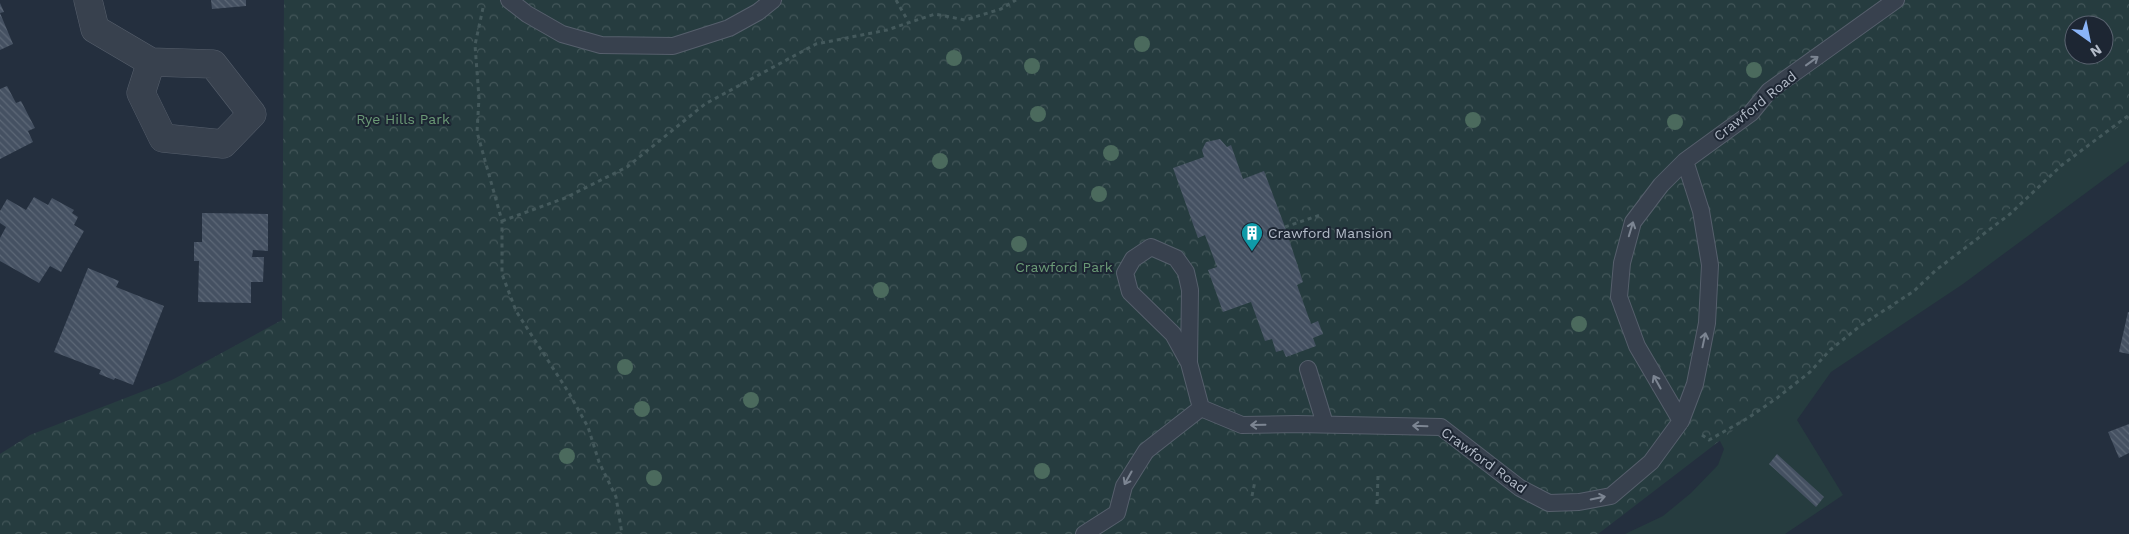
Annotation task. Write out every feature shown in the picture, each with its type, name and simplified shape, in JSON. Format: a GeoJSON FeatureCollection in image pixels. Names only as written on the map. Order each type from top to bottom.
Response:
{"type":"FeatureCollection","features":[{"type":"Feature","properties":{"kind":"street"},"geometry":{"type":"LineString","coordinates":[[88,0],[95,29],[151,62]]}},
{"type":"Feature","properties":{"kind":"lane"},"geometry":{"type":"LineString","coordinates":[[509,0],[526,14],[562,34],[601,45],[672,46],[729,28],[758,12],[773,0]]}},
{"type":"Feature","properties":{"kind":"lane","name":"Crawford Road"},"geometry":{"type":"LineString","coordinates":[[1201,408],[1242,425],[1325,424],[1441,427],[1520,488],[1549,503],[1579,502],[1611,496],[1651,462],[1681,421],[1637,346],[1620,297],[1622,263],[1633,222],[1661,185],[1685,162],[1751,113],[1769,91],[1896,0]]}},
{"type":"Feature","properties":{"kind":"lane"},"geometry":{"type":"LineString","coordinates":[[1681,421],[1695,384],[1707,323],[1710,265],[1701,211],[1685,162]]}},
{"type":"Feature","properties":{"kind":"lane"},"geometry":{"type":"LineString","coordinates":[[1084,534],[1117,513],[1124,486],[1146,451],[1201,408],[1189,363],[1173,334],[1130,292],[1125,273],[1133,259],[1151,247],[1176,258],[1186,272],[1190,290],[1189,363]]}},
{"type":"Feature","properties":{"kind":"lane"},"geometry":{"type":"LineString","coordinates":[[1308,369],[1325,424]]}},
{"type":"Feature","properties":{"kind":"path"},"geometry":{"type":"LineString","coordinates":[[896,0],[908,22]]}},
{"type":"Feature","properties":{"kind":"path"},"geometry":{"type":"LineString","coordinates":[[502,221],[565,198],[627,167],[705,104],[816,44],[887,30],[934,14],[965,20],[1001,9],[1016,0]]}},
{"type":"Feature","properties":{"kind":"path"},"geometry":{"type":"LineString","coordinates":[[484,1],[475,45],[478,98],[477,132],[502,221],[502,274],[516,311],[569,393],[588,427],[599,462],[616,497],[622,534]]}},
{"type":"Feature","properties":{"kind":"path"},"geometry":{"type":"LineString","coordinates":[[1681,421],[1709,440],[1748,418],[1810,372],[1830,350],[1860,326],[1914,291],[1936,270],[2010,214],[2062,164],[2129,115]]}},
{"type":"Feature","properties":{"kind":"path"},"geometry":{"type":"LineString","coordinates":[[1285,227],[1320,215]]}},
{"type":"Feature","properties":{"kind":"path"},"geometry":{"type":"LineString","coordinates":[[1377,504],[1378,476]]}},
{"type":"Feature","properties":{"kind":"path"},"geometry":{"type":"LineString","coordinates":[[1252,496],[1255,481]]}},
{"type":"Feature","properties":{"kind":"green space","name":"Crawford Park"},"geometry":{"type":"Polygon","coordinates":[[[284,0],[2129,0],[2129,119],[1894,296],[1898,304],[1598,534],[0,534],[0,454],[30,435],[172,380],[282,320],[284,0]]]}},
{"type":"Feature","properties":{"kind":"green space"},"geometry":{"type":"Polygon","coordinates":[[[2129,0],[2129,161],[1963,284],[1831,372],[1797,420],[1843,495],[1785,534],[1625,534],[1663,516],[1691,493],[1718,465],[1724,449],[1700,401],[1712,171],[2064,27],[2064,65],[2114,65],[2114,15],[2092,15],[2129,0]]]}},
{"type":"Feature","properties":{"kind":"building"},"geometry":{"type":"Polygon","coordinates":[[[211,0],[246,0],[246,6],[212,9],[211,0]]]}},
{"type":"Feature","properties":{"kind":"building"},"geometry":{"type":"Polygon","coordinates":[[[0,3],[4,12],[0,13],[0,3]]]}},
{"type":"Feature","properties":{"kind":"building"},"geometry":{"type":"Polygon","coordinates":[[[0,13],[13,44],[0,50],[0,13]]]}},
{"type":"Feature","properties":{"kind":"building"},"geometry":{"type":"Polygon","coordinates":[[[7,86],[16,103],[21,101],[35,128],[28,131],[33,142],[0,159],[0,89],[7,86]]]}},
{"type":"Feature","properties":{"kind":"building","name":"Crawford Mansion"},"geometry":{"type":"Polygon","coordinates":[[[1220,139],[1227,147],[1231,145],[1243,179],[1264,171],[1303,282],[1297,285],[1311,324],[1318,321],[1323,334],[1313,338],[1316,346],[1286,357],[1283,350],[1276,352],[1272,339],[1265,341],[1251,302],[1223,312],[1208,270],[1217,267],[1205,235],[1198,238],[1173,168],[1204,157],[1202,150],[1206,142],[1220,139]]]}},
{"type":"Feature","properties":{"kind":"building"},"geometry":{"type":"Polygon","coordinates":[[[34,197],[48,205],[52,198],[74,210],[72,213],[78,217],[74,225],[84,231],[61,272],[50,266],[39,283],[0,261],[0,238],[6,227],[0,223],[0,211],[7,199],[26,210],[34,197]]]}},
{"type":"Feature","properties":{"kind":"building"},"geometry":{"type":"Polygon","coordinates":[[[202,213],[268,214],[268,251],[253,250],[252,257],[264,257],[263,282],[251,282],[251,303],[198,302],[199,261],[194,261],[194,242],[202,242],[202,213]]]}},
{"type":"Feature","properties":{"kind":"building"},"geometry":{"type":"Polygon","coordinates":[[[88,268],[119,281],[116,287],[164,306],[133,385],[99,374],[101,370],[54,352],[88,268]]]}},
{"type":"Feature","properties":{"kind":"building"},"geometry":{"type":"Polygon","coordinates":[[[2129,312],[2129,354],[2119,352],[2129,312]]]}},
{"type":"Feature","properties":{"kind":"building"},"geometry":{"type":"Polygon","coordinates":[[[2129,424],[2129,453],[2119,458],[2108,432],[2129,424]]]}},
{"type":"Feature","properties":{"kind":"building"},"geometry":{"type":"Polygon","coordinates":[[[1777,454],[1824,497],[1816,507],[1769,464],[1777,454]]]}},
{"type":"Feature","properties":{"kind":"place","name":"Crawford Mansion"},"geometry":{"type":"Point","coordinates":[1252,252]}},
{"type":"Feature","properties":{"kind":"park label","name":"Rye Hills Park"},"geometry":{"type":"Point","coordinates":[403,119]}}]}
